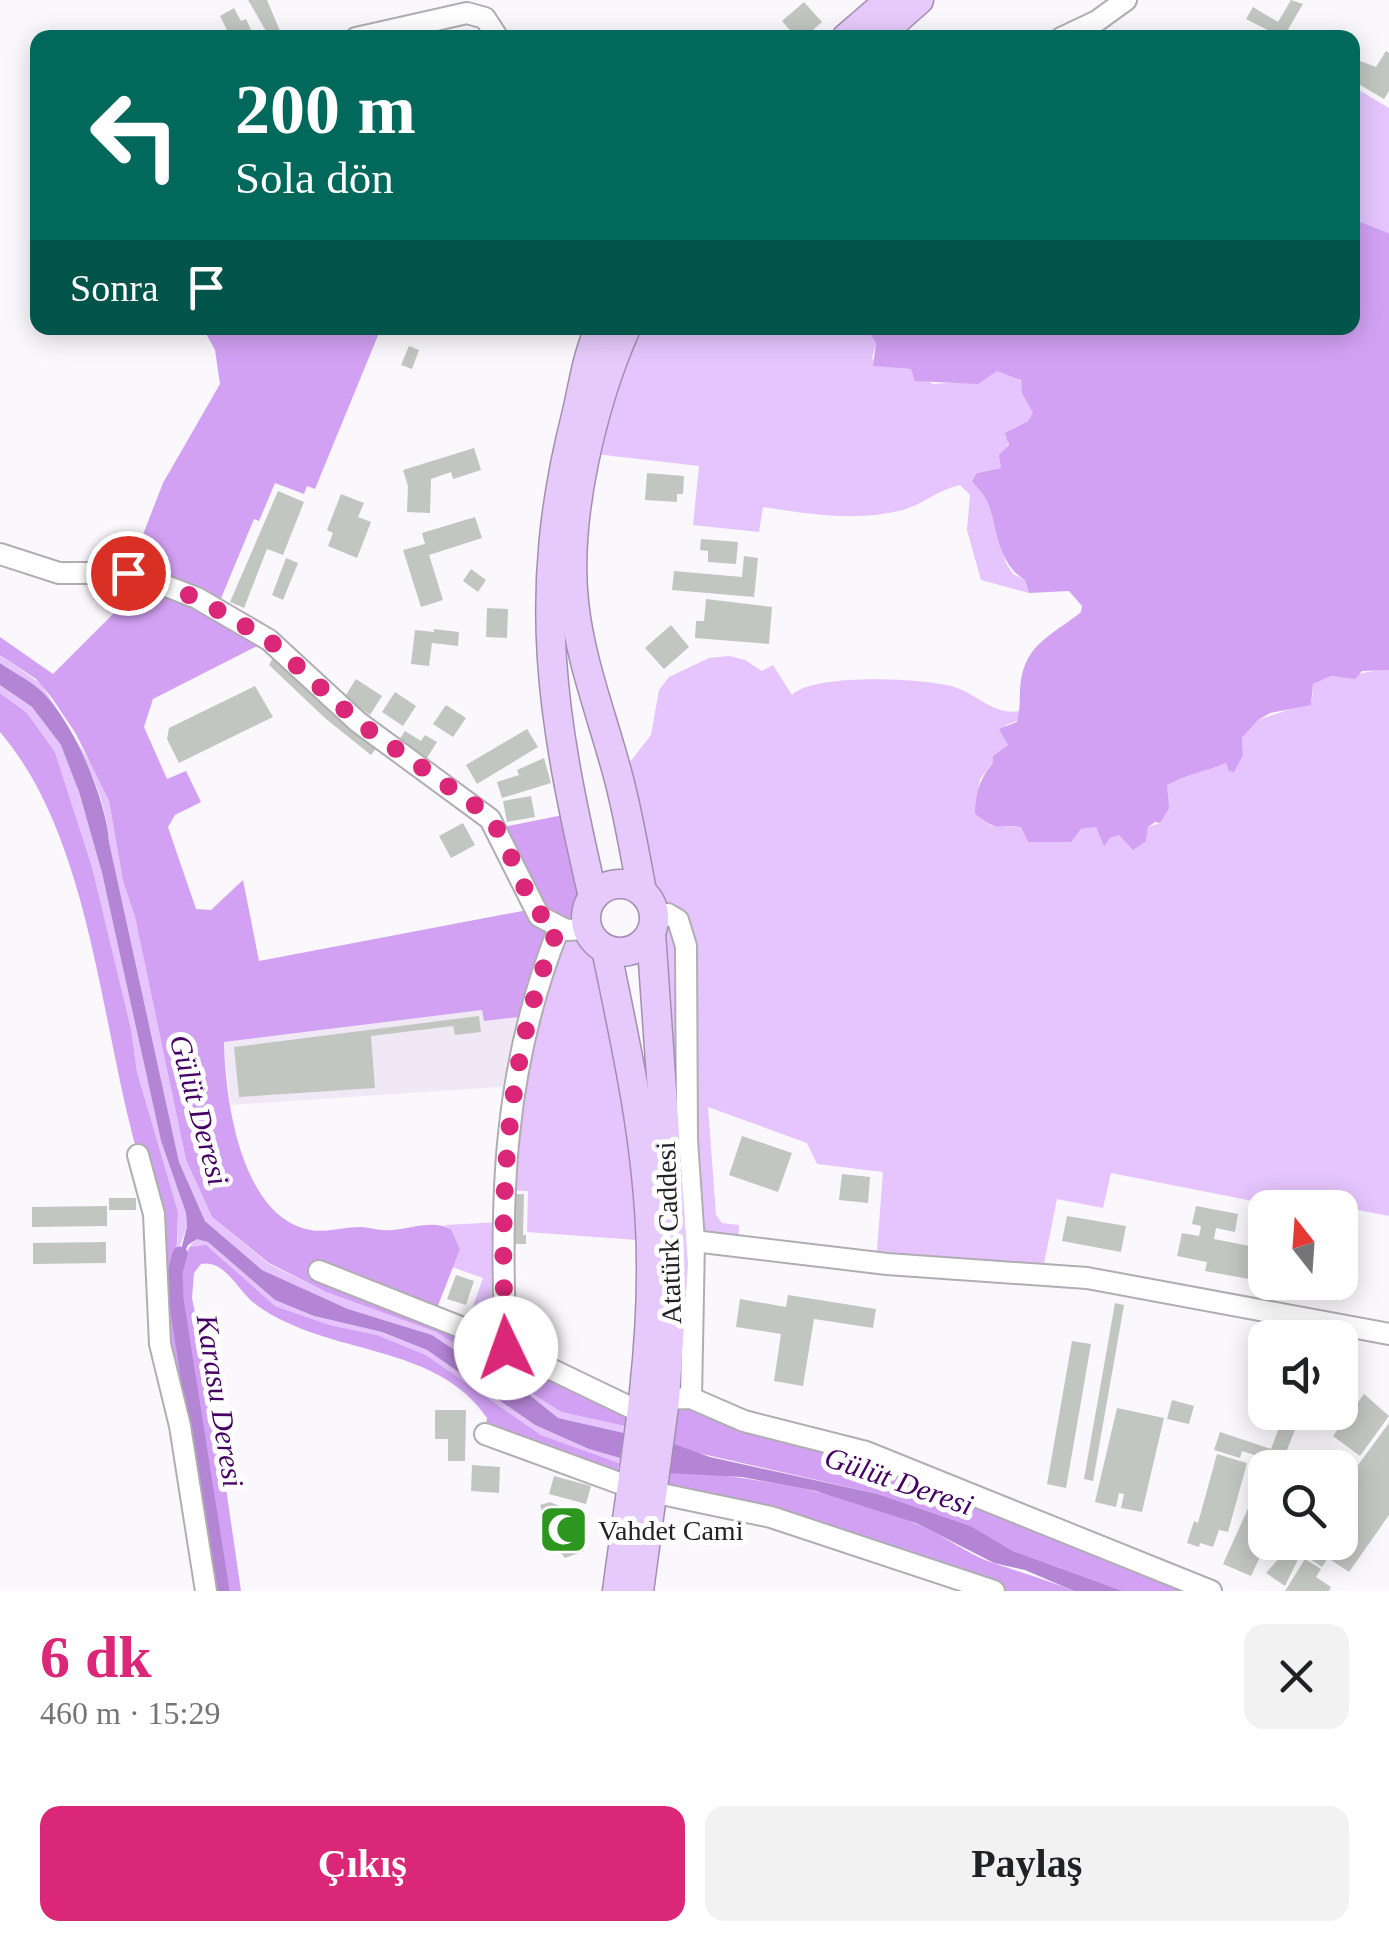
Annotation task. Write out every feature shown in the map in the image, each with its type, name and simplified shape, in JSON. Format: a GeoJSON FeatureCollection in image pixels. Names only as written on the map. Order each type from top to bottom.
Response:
{"type":"FeatureCollection","features":[{"type":"Feature","properties":{"kind":"highway"},"geometry":{"type":"LineString","coordinates":[[855,30],[890,0]]}},
{"type":"Feature","properties":{"kind":"highway"},"geometry":{"type":"LineString","coordinates":[[885,30],[919,0]]}},
{"type":"Feature","properties":{"kind":"highway","name":"Atatürk Caddesi"},"geometry":{"type":"LineString","coordinates":[[595,335],[556,502],[548,599],[550,681],[559,744],[593,898],[586,916],[597,939],[636,1092],[649,1208],[650,1313],[659,1410]]}},
{"type":"Feature","properties":{"kind":"highway","name":"Atatürk Caddesi"},"geometry":{"type":"LineString","coordinates":[[618,1591],[659,1410],[674,1264],[649,913],[624,799],[588,676],[573,599],[573,551],[584,466],[614,353],[623,335]]}},
{"type":"Feature","properties":{"kind":"highway"},"geometry":{"type":"LineString","coordinates":[[593,898],[616,884],[649,913],[632,950],[597,939]]}},
{"type":"Feature","properties":{"kind":"highway","name":"Atatürk Caddesi"},"geometry":{"type":"LineString","coordinates":[[639,1591],[642,1480]]}},
{"type":"Feature","properties":{"kind":"street"},"geometry":{"type":"LineString","coordinates":[[1078,30],[1126,0]]}},
{"type":"Feature","properties":{"kind":"street"},"geometry":{"type":"LineString","coordinates":[[391,30],[466,13],[485,18],[493,30]]}},
{"type":"Feature","properties":{"kind":"street"},"geometry":{"type":"LineString","coordinates":[[0,554],[59,573],[128,573],[148,579],[197,598],[269,640],[358,722],[490,819],[509,849],[534,909],[558,928],[597,939]]}},
{"type":"Feature","properties":{"kind":"street"},"geometry":{"type":"LineString","coordinates":[[649,913],[668,914],[678,920],[686,946],[686,1107],[694,1241],[659,1410]]}},
{"type":"Feature","properties":{"kind":"street"},"geometry":{"type":"LineString","coordinates":[[506,1348],[504,1157],[521,1047],[540,975],[558,928]]}},
{"type":"Feature","properties":{"kind":"street"},"geometry":{"type":"LineString","coordinates":[[138,1155],[154,1214],[160,1344],[180,1426],[206,1591]]}},
{"type":"Feature","properties":{"kind":"street"},"geometry":{"type":"LineString","coordinates":[[694,1241],[887,1264],[1088,1278],[1389,1334]]}},
{"type":"Feature","properties":{"kind":"street"},"geometry":{"type":"LineString","coordinates":[[319,1270],[659,1410],[744,1421],[866,1452],[1211,1591]]}},
{"type":"Feature","properties":{"kind":"street"},"geometry":{"type":"LineString","coordinates":[[486,1434],[786,1522],[994,1591]]}},
{"type":"Feature","properties":{"kind":"shaded area"},"geometry":{"type":"Polygon","coordinates":[[[1360,91],[1389,108],[1389,233],[1360,222],[1360,91]]]}},
{"type":"Feature","properties":{"kind":"shaded area"},"geometry":{"type":"Polygon","coordinates":[[[1360,222],[1389,233],[1389,670],[1362,671],[1355,679],[1331,676],[1313,684],[1311,705],[1270,713],[1258,720],[1242,738],[1243,755],[1234,772],[1229,771],[1226,763],[1167,785],[1169,808],[1160,823],[1148,827],[1146,841],[1133,850],[1119,835],[1104,846],[1096,827],[1081,829],[1071,842],[1028,842],[1021,827],[989,824],[975,814],[977,793],[993,756],[1008,745],[999,729],[1017,722],[1026,664],[1037,646],[1081,612],[1082,606],[1069,591],[1029,593],[1025,580],[1004,555],[987,501],[972,481],[977,473],[1001,468],[999,455],[1009,445],[1005,433],[1028,421],[1033,413],[1022,393],[1021,380],[997,371],[978,384],[915,381],[911,369],[873,366],[876,343],[871,335],[1360,335],[1360,222]]]}},
{"type":"Feature","properties":{"kind":"shaded area"},"geometry":{"type":"Polygon","coordinates":[[[207,335],[378,335],[315,489],[307,486],[304,494],[275,483],[259,521],[254,519],[217,608],[269,640],[153,699],[144,727],[167,779],[186,771],[201,802],[175,815],[168,827],[196,909],[211,910],[243,880],[259,961],[533,909],[500,832],[508,826],[573,813],[590,903],[586,923],[566,930],[529,1016],[484,1021],[482,1010],[224,1042],[233,1121],[251,1177],[265,1200],[284,1218],[306,1229],[391,1230],[434,1225],[451,1229],[460,1249],[434,1316],[628,1406],[625,1426],[561,1412],[436,1332],[326,1292],[269,1263],[212,1217],[186,1160],[135,917],[123,881],[109,801],[76,734],[52,698],[36,679],[0,655],[0,637],[53,674],[148,579],[128,573],[163,483],[220,384],[215,350],[207,335]]]}},
{"type":"Feature","properties":{"kind":"shaded area"},"geometry":{"type":"Polygon","coordinates":[[[624,335],[871,335],[876,343],[872,358],[877,366],[911,369],[933,384],[961,382],[997,370],[1019,378],[1034,413],[1012,429],[1001,468],[977,473],[977,486],[987,500],[1006,563],[1013,574],[1025,580],[1029,593],[981,580],[967,530],[970,495],[960,485],[903,510],[868,516],[763,507],[759,532],[693,525],[699,466],[587,453],[624,335]]]}},
{"type":"Feature","properties":{"kind":"shaded area"},"geometry":{"type":"Polygon","coordinates":[[[0,655],[41,684],[91,764],[109,801],[123,881],[135,917],[186,1160],[212,1217],[269,1264],[326,1292],[436,1332],[561,1412],[625,1426],[624,1433],[558,1418],[432,1335],[348,1309],[262,1270],[205,1221],[179,1162],[98,790],[74,741],[40,698],[0,663],[0,655]]]}},
{"type":"Feature","properties":{"kind":"shaded area"},"geometry":{"type":"Polygon","coordinates":[[[729,656],[762,671],[773,665],[792,695],[804,688],[845,680],[919,681],[954,687],[1002,710],[1020,711],[1017,721],[1006,725],[1008,745],[993,756],[993,763],[980,779],[975,814],[991,826],[1022,827],[1028,842],[1070,842],[1081,829],[1097,827],[1103,838],[1119,835],[1146,841],[1148,827],[1160,823],[1168,808],[1166,785],[1226,762],[1229,765],[1243,755],[1242,738],[1258,720],[1312,702],[1313,684],[1331,676],[1389,670],[1389,1216],[1358,1210],[1358,1190],[1248,1190],[1248,1200],[1111,1173],[1103,1208],[1057,1199],[1042,1274],[876,1263],[883,1172],[817,1164],[807,1143],[708,1107],[716,1215],[722,1223],[739,1225],[738,1245],[695,1241],[691,1398],[665,1399],[654,910],[619,776],[651,735],[659,690],[669,677],[709,658],[729,656]]]}},
{"type":"Feature","properties":{"kind":"shaded area"},"geometry":{"type":"Polygon","coordinates":[[[0,663],[35,685],[51,702],[75,739],[94,782],[179,1162],[205,1221],[262,1270],[348,1309],[432,1335],[507,1385],[527,1393],[558,1418],[624,1433],[620,1458],[535,1425],[427,1350],[382,1332],[314,1316],[275,1300],[208,1242],[197,1239],[188,1245],[175,1272],[187,1227],[186,1213],[161,1141],[102,873],[79,792],[61,745],[32,707],[0,685],[0,663]]]}},
{"type":"Feature","properties":{"kind":"shaded area"},"geometry":{"type":"Polygon","coordinates":[[[0,685],[32,707],[61,745],[73,772],[102,873],[161,1141],[186,1213],[187,1227],[177,1254],[178,1212],[137,1072],[131,1029],[92,867],[55,752],[27,713],[0,693],[0,685]]]}},
{"type":"Feature","properties":{"kind":"shaded area"},"geometry":{"type":"Polygon","coordinates":[[[0,693],[27,713],[55,752],[92,867],[131,1029],[137,1072],[178,1212],[176,1268],[190,1247],[206,1245],[275,1306],[330,1325],[377,1335],[426,1355],[541,1435],[619,1463],[616,1483],[485,1434],[487,1418],[469,1396],[447,1380],[396,1357],[284,1321],[254,1303],[217,1266],[201,1264],[194,1273],[192,1298],[216,1420],[241,1591],[206,1591],[138,1155],[89,934],[55,824],[30,775],[0,732],[0,693]]]}},
{"type":"Feature","properties":{"kind":"shaded area"},"geometry":{"type":"Polygon","coordinates":[[[559,928],[591,935],[600,945],[650,1241],[527,1232],[528,1191],[503,1190],[504,1157],[559,928]]]}},
{"type":"Feature","properties":{"kind":"shaded area"},"geometry":{"type":"Polygon","coordinates":[[[482,1010],[484,1021],[529,1016],[515,1086],[231,1105],[223,1042],[482,1010]]]}},
{"type":"Feature","properties":{"kind":"shaded area"},"geometry":{"type":"Polygon","coordinates":[[[502,1222],[506,1348],[465,1329],[483,1278],[452,1267],[460,1249],[451,1229],[444,1225],[502,1222]]]}},
{"type":"Feature","properties":{"kind":"shaded area"},"geometry":{"type":"Polygon","coordinates":[[[197,1238],[208,1242],[275,1300],[314,1316],[382,1332],[427,1350],[535,1425],[620,1458],[619,1463],[541,1435],[426,1355],[377,1335],[330,1325],[275,1306],[190,1247],[183,1254],[197,1238]]]}},
{"type":"Feature","properties":{"kind":"shaded area"},"geometry":{"type":"Polygon","coordinates":[[[665,1399],[866,1452],[1162,1571],[1182,1591],[1123,1591],[1013,1551],[971,1526],[878,1494],[685,1450],[671,1443],[665,1399]]]}},
{"type":"Feature","properties":{"kind":"shaded area"},"geometry":{"type":"Polygon","coordinates":[[[671,1443],[710,1457],[878,1494],[971,1526],[1013,1551],[1123,1591],[1074,1591],[1025,1570],[994,1563],[916,1523],[816,1491],[742,1477],[666,1473],[671,1443]]]}},
{"type":"Feature","properties":{"kind":"shaded area"},"geometry":{"type":"Polygon","coordinates":[[[683,1471],[773,1483],[861,1503],[917,1524],[983,1559],[1074,1591],[994,1591],[663,1494],[666,1473],[683,1471]]]}},
{"type":"Feature","properties":{"kind":"building"},"geometry":{"type":"Polygon","coordinates":[[[248,0],[267,0],[280,30],[265,30],[248,0]]]}},
{"type":"Feature","properties":{"kind":"building"},"geometry":{"type":"Polygon","coordinates":[[[1291,0],[1303,4],[1288,30],[1267,30],[1246,19],[1253,7],[1278,22],[1291,0]]]}},
{"type":"Feature","properties":{"kind":"building"},"geometry":{"type":"Polygon","coordinates":[[[804,2],[822,22],[813,30],[790,30],[782,21],[804,2]]]}},
{"type":"Feature","properties":{"kind":"building"},"geometry":{"type":"Polygon","coordinates":[[[234,8],[251,30],[227,30],[220,16],[234,8]]]}},
{"type":"Feature","properties":{"kind":"building"},"geometry":{"type":"Polygon","coordinates":[[[1386,51],[1389,53],[1389,91],[1384,99],[1360,85],[1360,61],[1376,67],[1386,51]]]}},
{"type":"Feature","properties":{"kind":"building"},"geometry":{"type":"Polygon","coordinates":[[[409,346],[419,350],[412,369],[401,365],[409,346]]]}},
{"type":"Feature","properties":{"kind":"building"},"geometry":{"type":"Polygon","coordinates":[[[474,448],[481,470],[453,479],[451,472],[431,479],[430,513],[407,512],[408,486],[403,470],[474,448]]]}},
{"type":"Feature","properties":{"kind":"building"},"geometry":{"type":"Polygon","coordinates":[[[647,473],[684,476],[683,494],[677,494],[677,502],[645,500],[647,473]]]}},
{"type":"Feature","properties":{"kind":"building"},"geometry":{"type":"Polygon","coordinates":[[[278,491],[304,502],[283,555],[267,549],[244,608],[230,602],[278,491]]]}},
{"type":"Feature","properties":{"kind":"building"},"geometry":{"type":"Polygon","coordinates":[[[341,494],[364,503],[358,517],[371,522],[357,558],[328,546],[333,533],[327,530],[341,494]]]}},
{"type":"Feature","properties":{"kind":"building"},"geometry":{"type":"Polygon","coordinates":[[[475,517],[482,538],[429,555],[443,600],[421,607],[403,550],[425,544],[422,533],[475,517]]]}},
{"type":"Feature","properties":{"kind":"building"},"geometry":{"type":"Polygon","coordinates":[[[701,539],[738,542],[736,564],[708,562],[708,551],[700,550],[701,539]]]}},
{"type":"Feature","properties":{"kind":"building"},"geometry":{"type":"Polygon","coordinates":[[[744,556],[758,558],[754,597],[672,590],[674,571],[742,577],[744,556]]]}},
{"type":"Feature","properties":{"kind":"building"},"geometry":{"type":"Polygon","coordinates":[[[286,558],[298,563],[283,600],[272,595],[286,558]]]}},
{"type":"Feature","properties":{"kind":"building"},"geometry":{"type":"Polygon","coordinates":[[[471,569],[486,580],[478,592],[463,581],[471,569]]]}},
{"type":"Feature","properties":{"kind":"building"},"geometry":{"type":"Polygon","coordinates":[[[706,599],[772,607],[769,644],[695,638],[696,621],[704,621],[706,599]]]}},
{"type":"Feature","properties":{"kind":"building"},"geometry":{"type":"Polygon","coordinates":[[[487,608],[508,609],[507,638],[486,637],[487,608]]]}},
{"type":"Feature","properties":{"kind":"building"},"geometry":{"type":"Polygon","coordinates":[[[671,625],[689,647],[664,669],[645,648],[671,625]]]}},
{"type":"Feature","properties":{"kind":"building"},"geometry":{"type":"Polygon","coordinates":[[[415,630],[459,632],[458,646],[432,643],[429,666],[411,664],[415,630]]]}},
{"type":"Feature","properties":{"kind":"building"},"geometry":{"type":"Polygon","coordinates":[[[272,659],[280,659],[378,746],[371,755],[269,665],[272,659]]]}},
{"type":"Feature","properties":{"kind":"building"},"geometry":{"type":"Polygon","coordinates":[[[356,679],[382,696],[370,715],[344,698],[356,679]]]}},
{"type":"Feature","properties":{"kind":"building"},"geometry":{"type":"Polygon","coordinates":[[[255,686],[273,717],[179,763],[167,739],[169,728],[255,686]]]}},
{"type":"Feature","properties":{"kind":"building"},"geometry":{"type":"Polygon","coordinates":[[[395,692],[416,706],[403,726],[382,712],[395,692]]]}},
{"type":"Feature","properties":{"kind":"building"},"geometry":{"type":"Polygon","coordinates":[[[446,705],[466,718],[453,737],[433,724],[446,705]]]}},
{"type":"Feature","properties":{"kind":"building"},"geometry":{"type":"Polygon","coordinates":[[[527,729],[538,747],[477,784],[466,765],[527,729]]]}},
{"type":"Feature","properties":{"kind":"building"},"geometry":{"type":"Polygon","coordinates":[[[405,731],[421,741],[425,735],[437,742],[425,761],[397,743],[405,731]]]}},
{"type":"Feature","properties":{"kind":"building"},"geometry":{"type":"Polygon","coordinates":[[[544,758],[551,783],[502,798],[497,782],[519,775],[517,770],[544,758]]]}},
{"type":"Feature","properties":{"kind":"building"},"geometry":{"type":"Polygon","coordinates":[[[531,796],[535,817],[507,822],[503,801],[531,796]]]}},
{"type":"Feature","properties":{"kind":"building"},"geometry":{"type":"Polygon","coordinates":[[[463,823],[475,845],[451,858],[439,836],[463,823]]]}},
{"type":"Feature","properties":{"kind":"building"},"geometry":{"type":"Polygon","coordinates":[[[479,1016],[481,1032],[455,1035],[453,1026],[371,1036],[375,1088],[239,1097],[234,1047],[479,1016]]]}},
{"type":"Feature","properties":{"kind":"building"},"geometry":{"type":"Polygon","coordinates":[[[742,1136],[792,1153],[778,1192],[729,1175],[742,1136]]]}},
{"type":"Feature","properties":{"kind":"building"},"geometry":{"type":"Polygon","coordinates":[[[842,1174],[870,1177],[868,1203],[839,1200],[842,1174]]]}},
{"type":"Feature","properties":{"kind":"building"},"geometry":{"type":"Polygon","coordinates":[[[511,1194],[524,1194],[526,1244],[509,1244],[511,1194]]]}},
{"type":"Feature","properties":{"kind":"building"},"geometry":{"type":"Polygon","coordinates":[[[109,1198],[136,1198],[136,1210],[109,1210],[109,1198]]]}},
{"type":"Feature","properties":{"kind":"building"},"geometry":{"type":"Polygon","coordinates":[[[107,1206],[107,1226],[32,1227],[32,1207],[107,1206]]]}},
{"type":"Feature","properties":{"kind":"building"},"geometry":{"type":"Polygon","coordinates":[[[1196,1206],[1238,1214],[1235,1232],[1216,1228],[1214,1239],[1248,1246],[1248,1279],[1205,1271],[1207,1262],[1177,1256],[1182,1233],[1199,1236],[1201,1226],[1192,1224],[1196,1206]]]}},
{"type":"Feature","properties":{"kind":"building"},"geometry":{"type":"Polygon","coordinates":[[[1067,1216],[1126,1226],[1121,1252],[1062,1241],[1067,1216]]]}},
{"type":"Feature","properties":{"kind":"building"},"geometry":{"type":"Polygon","coordinates":[[[106,1242],[106,1263],[33,1264],[33,1243],[106,1242]]]}},
{"type":"Feature","properties":{"kind":"building"},"geometry":{"type":"Polygon","coordinates":[[[456,1275],[474,1281],[466,1305],[447,1299],[456,1275]]]}},
{"type":"Feature","properties":{"kind":"building"},"geometry":{"type":"Polygon","coordinates":[[[788,1295],[876,1309],[873,1328],[814,1319],[803,1386],[774,1381],[781,1334],[736,1327],[740,1299],[786,1307],[788,1295]]]}},
{"type":"Feature","properties":{"kind":"building"},"geometry":{"type":"Polygon","coordinates":[[[1115,1303],[1124,1305],[1093,1481],[1084,1479],[1115,1303]]]}},
{"type":"Feature","properties":{"kind":"building"},"geometry":{"type":"Polygon","coordinates":[[[1072,1341],[1091,1344],[1066,1488],[1047,1484],[1072,1341]]]}},
{"type":"Feature","properties":{"kind":"building"},"geometry":{"type":"Polygon","coordinates":[[[1364,1394],[1389,1416],[1360,1456],[1358,1450],[1333,1436],[1337,1430],[1358,1430],[1358,1402],[1364,1394]]]}},
{"type":"Feature","properties":{"kind":"building"},"geometry":{"type":"Polygon","coordinates":[[[1172,1400],[1194,1406],[1189,1424],[1167,1419],[1172,1400]]]}},
{"type":"Feature","properties":{"kind":"building"},"geometry":{"type":"Polygon","coordinates":[[[1117,1408],[1164,1418],[1142,1512],[1121,1508],[1124,1494],[1119,1493],[1116,1507],[1095,1502],[1117,1408]]]}},
{"type":"Feature","properties":{"kind":"building"},"geometry":{"type":"Polygon","coordinates":[[[435,1410],[466,1410],[465,1461],[448,1461],[448,1439],[435,1439],[435,1410]]]}},
{"type":"Feature","properties":{"kind":"building"},"geometry":{"type":"Polygon","coordinates":[[[1389,1423],[1389,1515],[1358,1559],[1358,1465],[1389,1423]]]}},
{"type":"Feature","properties":{"kind":"building"},"geometry":{"type":"Polygon","coordinates":[[[1278,1430],[1295,1430],[1287,1450],[1242,1451],[1240,1458],[1214,1450],[1220,1432],[1271,1449],[1278,1430]]]}},
{"type":"Feature","properties":{"kind":"building"},"geometry":{"type":"Polygon","coordinates":[[[1217,1454],[1247,1463],[1228,1532],[1219,1530],[1213,1547],[1200,1543],[1199,1547],[1187,1543],[1194,1521],[1198,1523],[1217,1454]]]}},
{"type":"Feature","properties":{"kind":"building"},"geometry":{"type":"Polygon","coordinates":[[[472,1465],[500,1467],[499,1493],[471,1491],[472,1465]]]}},
{"type":"Feature","properties":{"kind":"building"},"geometry":{"type":"Polygon","coordinates":[[[554,1476],[591,1486],[586,1504],[549,1494],[554,1476]]]}},
{"type":"Feature","properties":{"kind":"building","name":"Vahdet Cami"},"geometry":{"type":"Polygon","coordinates":[[[550,1502],[566,1509],[569,1518],[573,1516],[584,1551],[565,1558],[552,1542],[540,1505],[550,1502]]]}},
{"type":"Feature","properties":{"kind":"building"},"geometry":{"type":"Polygon","coordinates":[[[1248,1509],[1248,1560],[1259,1560],[1251,1576],[1223,1564],[1248,1509]]]}},
{"type":"Feature","properties":{"kind":"building"},"geometry":{"type":"Polygon","coordinates":[[[1277,1560],[1298,1560],[1285,1586],[1266,1573],[1277,1560]]]}},
{"type":"Feature","properties":{"kind":"building"},"geometry":{"type":"Polygon","coordinates":[[[1304,1560],[1321,1569],[1316,1577],[1331,1587],[1329,1591],[1285,1591],[1304,1560]]]}},
{"type":"Feature","properties":{"kind":"building"},"geometry":{"type":"Polygon","coordinates":[[[1331,1560],[1357,1560],[1349,1572],[1331,1560]]]}},
{"type":"Feature","properties":{"kind":"waterway","name":"Karasu Deresi"},"geometry":{"type":"LineString","coordinates":[[180,1254],[175,1272],[176,1299],[222,1591]]}},
{"type":"Feature","properties":{"kind":"place","name":"Vahdet Cami"},"geometry":{"type":"Point","coordinates":[563,1530]}},
{"type":"Feature","properties":{"kind":"route"},"geometry":{"type":"LineString","coordinates":[[128,573],[197,598],[269,640],[358,722],[476,806],[500,832],[534,909],[558,928],[540,975],[521,1047],[504,1157],[502,1269],[506,1348]]}},
{"type":"Feature","properties":{"kind":"water label","name":"Gülüt Deresi"},"geometry":{"type":"Point","coordinates":[199,1110]}},
{"type":"Feature","properties":{"kind":"water label","name":"Gülüt Deresi"},"geometry":{"type":"Point","coordinates":[899,1481]}}]}
